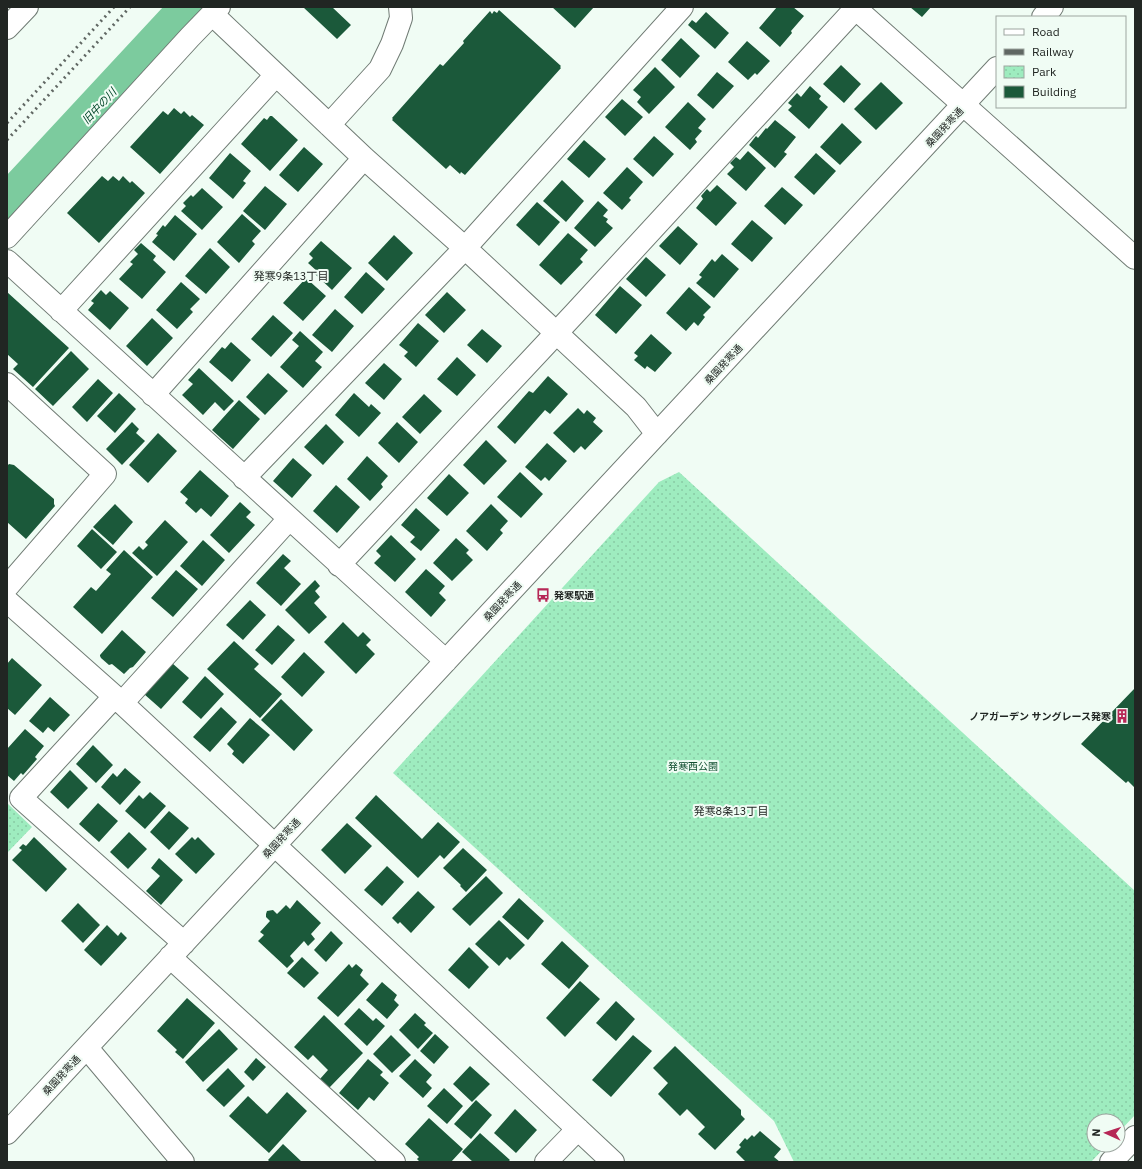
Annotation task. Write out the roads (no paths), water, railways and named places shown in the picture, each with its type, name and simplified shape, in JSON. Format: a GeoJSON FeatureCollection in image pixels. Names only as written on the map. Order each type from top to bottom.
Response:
{"type":"FeatureCollection","features":[{"type":"Feature","properties":{"kind":"street"},"geometry":{"type":"LineString","coordinates":[[7,28],[26,7]]}},
{"type":"Feature","properties":{"kind":"street"},"geometry":{"type":"LineString","coordinates":[[329,124],[380,69],[392,44],[401,18],[400,7]]}},
{"type":"Feature","properties":{"kind":"street"},"geometry":{"type":"LineString","coordinates":[[244,478],[465,248],[682,7]]}},
{"type":"Feature","properties":{"kind":"street"},"geometry":{"type":"LineString","coordinates":[[1044,16],[1052,7]]}},
{"type":"Feature","properties":{"kind":"street"},"geometry":{"type":"LineString","coordinates":[[339,565],[556,333],[855,8],[1135,258]]}},
{"type":"Feature","properties":{"kind":"street"},"geometry":{"type":"LineString","coordinates":[[7,238],[216,11],[276,75],[364,158],[465,248],[636,407],[657,434]]}},
{"type":"Feature","properties":{"kind":"street","name":"桑園発寒通"},"geometry":{"type":"LineString","coordinates":[[7,1133],[964,106],[996,69]]}},
{"type":"Feature","properties":{"kind":"street"},"geometry":{"type":"LineString","coordinates":[[61,310],[276,75]]}},
{"type":"Feature","properties":{"kind":"street"},"geometry":{"type":"LineString","coordinates":[[153,395],[364,158]]}},
{"type":"Feature","properties":{"kind":"street"},"geometry":{"type":"LineString","coordinates":[[7,261],[446,661]]}},
{"type":"Feature","properties":{"kind":"street"},"geometry":{"type":"LineString","coordinates":[[7,384],[105,474],[7,587]]}},
{"type":"Feature","properties":{"kind":"street"},"geometry":{"type":"LineString","coordinates":[[289,519],[118,700],[21,798],[394,1162]]}},
{"type":"Feature","properties":{"kind":"street"},"geometry":{"type":"LineString","coordinates":[[7,601],[118,700],[613,1162]]}},
{"type":"Feature","properties":{"kind":"street"},"geometry":{"type":"LineString","coordinates":[[87,1048],[183,1162]]}},
{"type":"Feature","properties":{"kind":"street"},"geometry":{"type":"LineString","coordinates":[[546,1162],[578,1129]]}},
{"type":"Feature","properties":{"kind":"street"},"geometry":{"type":"LineString","coordinates":[[1111,1162],[1135,1137]]}},
{"type":"Feature","properties":{"kind":"waterway","name":"旧中の川"},"geometry":{"type":"LineString","coordinates":[[7,205],[191,7]]}},
{"type":"Feature","properties":{"kind":"railway"},"geometry":{"type":"LineString","coordinates":[[7,123],[114,7]]}},
{"type":"Feature","properties":{"kind":"railway"},"geometry":{"type":"LineString","coordinates":[[7,140],[130,7]]}},
{"type":"Feature","properties":{"kind":"place","name":"発寒駅通"},"geometry":{"type":"Point","coordinates":[543,595]}},
{"type":"Feature","properties":{"kind":"place","name":"ノアガーデン サングレース発寒"},"geometry":{"type":"Point","coordinates":[1122,716]}},
{"type":"Feature","properties":{"kind":"district","name":"発寒9条13丁目"},"geometry":{"type":"Point","coordinates":[291,276]}},
{"type":"Feature","properties":{"kind":"district","name":"発寒8条13丁目"},"geometry":{"type":"Point","coordinates":[731,811]}},
{"type":"Feature","properties":{"kind":"park label","name":"発寒西公園"},"geometry":{"type":"Point","coordinates":[693,766]}}]}
